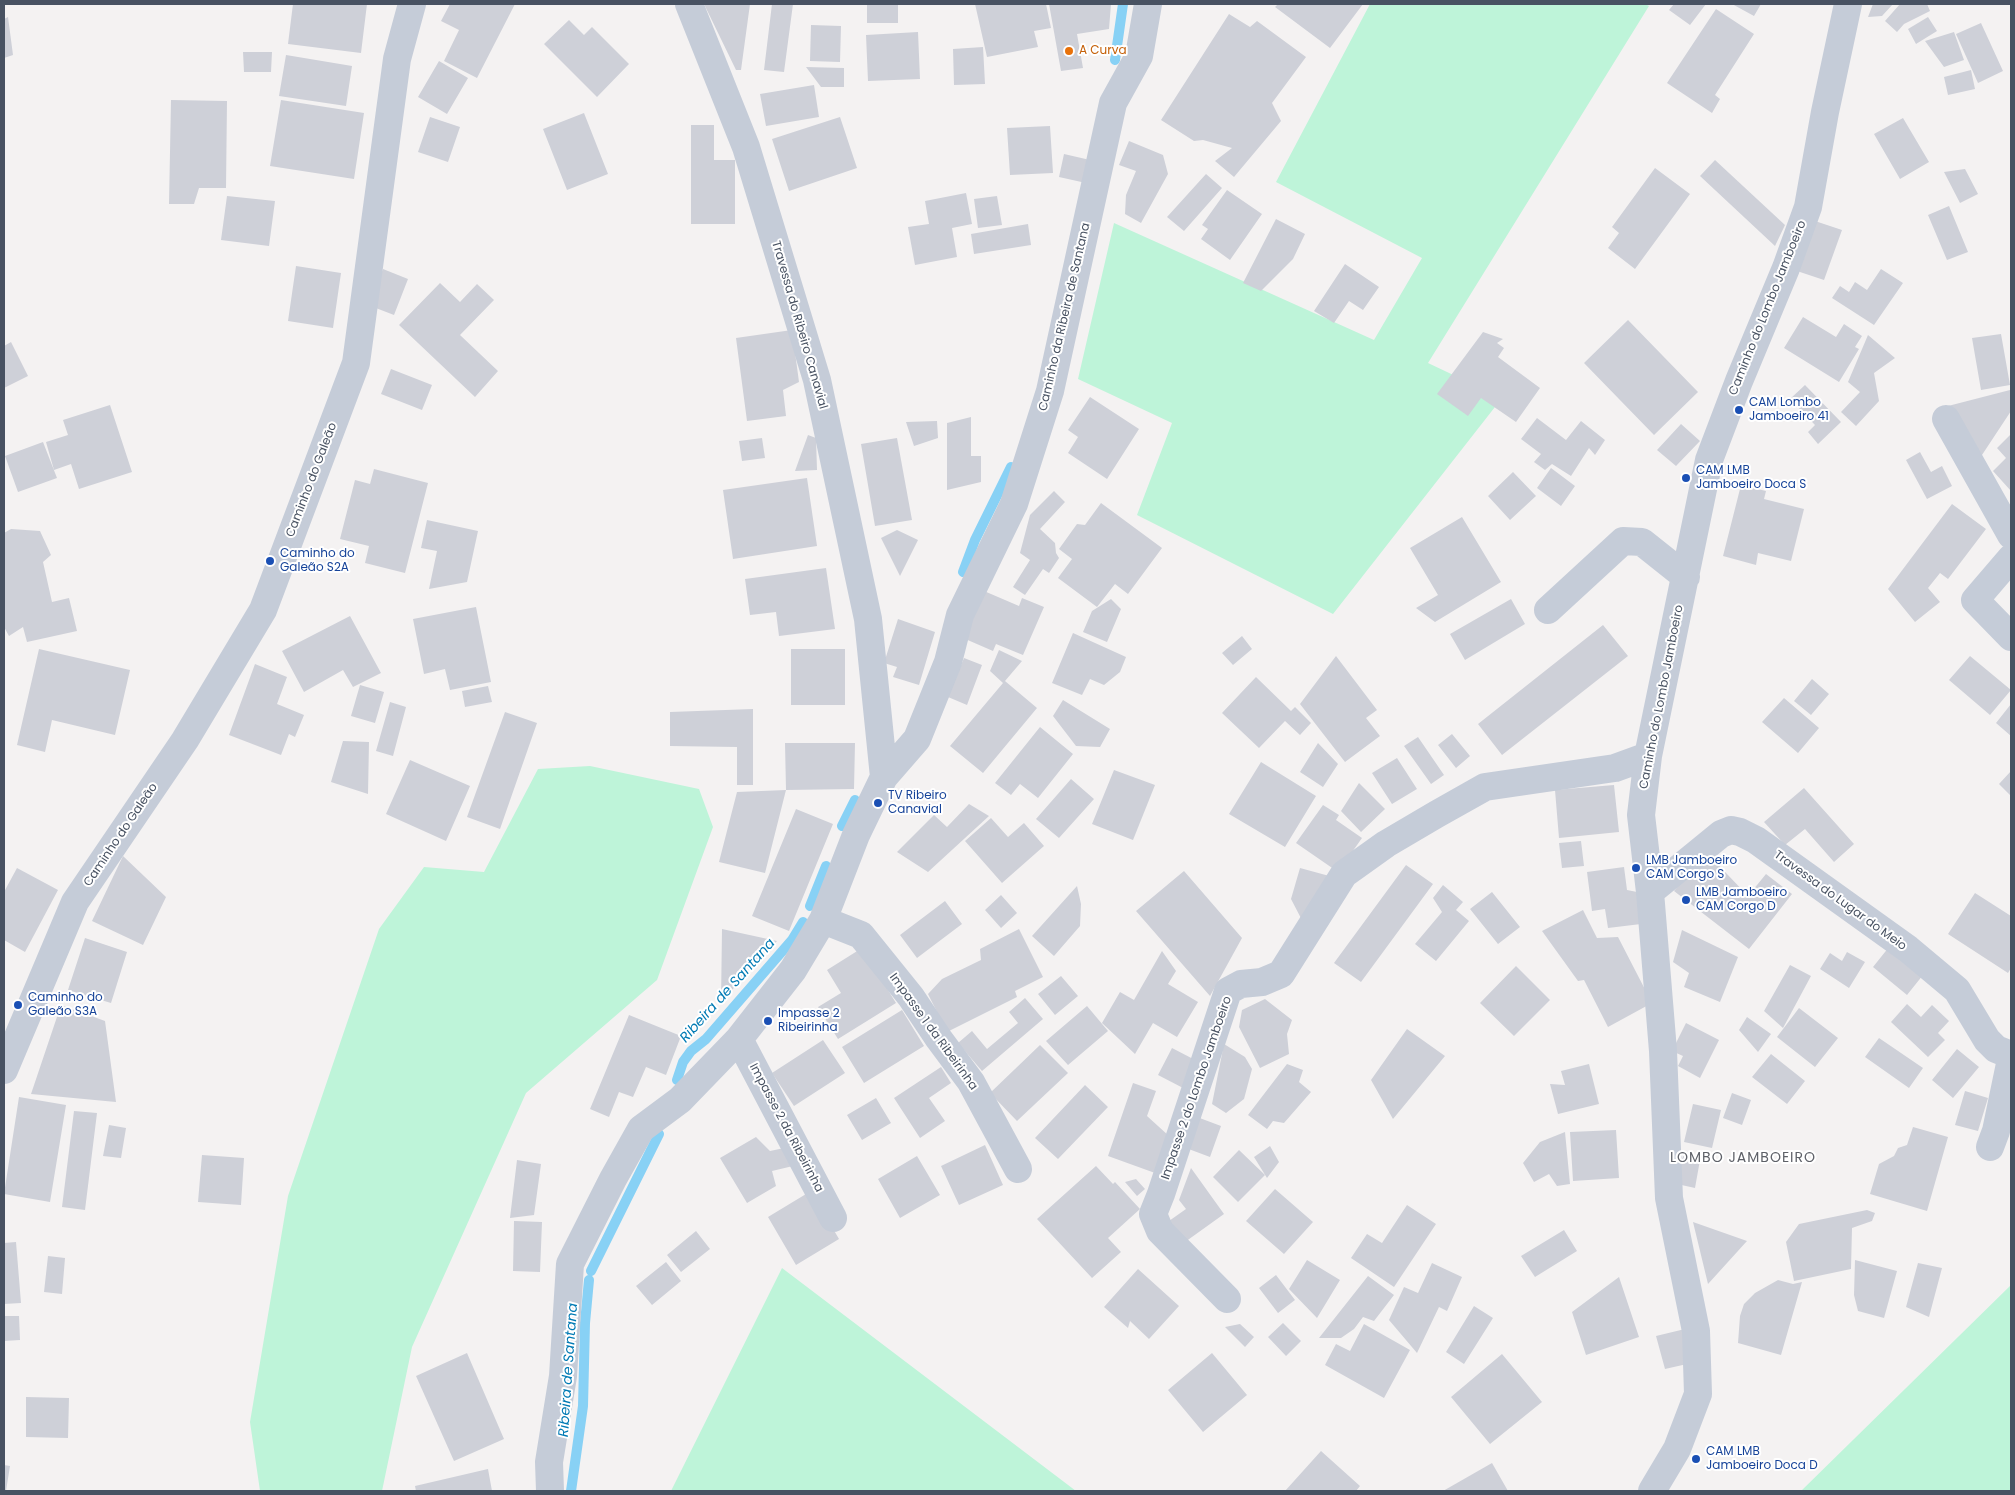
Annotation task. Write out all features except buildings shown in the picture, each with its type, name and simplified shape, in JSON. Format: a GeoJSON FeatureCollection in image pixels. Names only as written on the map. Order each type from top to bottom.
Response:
{"type":"FeatureCollection","features":[{"type":"Feature","properties":{"kind":"street","name":"Caminho do Galeão"},"geometry":{"type":"LineString","coordinates":[[4,1070],[75,902],[185,740],[263,610],[356,363],[397,58],[412,4]]}},
{"type":"Feature","properties":{"kind":"street","name":"Travessa do Ribeiro Canavial"},"geometry":{"type":"LineString","coordinates":[[689,4],[746,147],[817,380],[868,619],[884,777]]}},
{"type":"Feature","properties":{"kind":"street","name":"Caminho da Ribeira de Santana"},"geometry":{"type":"LineString","coordinates":[[550,1491],[549,1462],[563,1376],[570,1264],[613,1178],[641,1129],[680,1100],[739,1039],[793,970],[823,920],[856,835],[884,777],[917,739],[948,662],[960,615],[1014,504],[1050,391],[1113,103],[1139,56],[1148,4]]}},
{"type":"Feature","properties":{"kind":"street","name":"Caminho do Lombo Jamboeiro"},"geometry":{"type":"LineString","coordinates":[[1652,1491],[1677,1449],[1698,1394],[1696,1331],[1670,1198],[1663,1050],[1650,892],[1641,815],[1648,756],[1710,460],[1739,380],[1786,268],[1808,207],[1825,112],[1848,4]]}},
{"type":"Feature","properties":{"kind":"street"},"geometry":{"type":"LineString","coordinates":[[1946,419],[2011,535]]}},
{"type":"Feature","properties":{"kind":"street"},"geometry":{"type":"LineString","coordinates":[[1548,610],[1623,541],[1642,542],[1686,577]]}},
{"type":"Feature","properties":{"kind":"street"},"geometry":{"type":"LineString","coordinates":[[2011,558],[1976,600],[2011,637]]}},
{"type":"Feature","properties":{"kind":"street","name":"Impasse 2 do Lombo Jamboeiro"},"geometry":{"type":"LineString","coordinates":[[1227,1299],[1160,1230],[1153,1214],[1228,991],[1241,984],[1262,982],[1281,974],[1344,874],[1386,844],[1485,787],[1614,768],[1648,756]]}},
{"type":"Feature","properties":{"kind":"street","name":"Travessa do Lugar do Meio"},"geometry":{"type":"LineString","coordinates":[[1650,892],[1721,834],[1731,830],[1740,832],[1756,840],[1908,949],[1957,990],[1996,1049],[2011,1054]]}},
{"type":"Feature","properties":{"kind":"street","name":"Impasse 1 da Ribeirinha"},"geometry":{"type":"LineString","coordinates":[[823,920],[861,935],[911,997],[938,1040],[971,1082],[1018,1169]]}},
{"type":"Feature","properties":{"kind":"street","name":"Impasse 2 da Ribeirinha"},"geometry":{"type":"LineString","coordinates":[[739,1039],[833,1218]]}},
{"type":"Feature","properties":{"kind":"street"},"geometry":{"type":"LineString","coordinates":[[1990,1147],[1996,1130],[2011,1059]]}},
{"type":"Feature","properties":{"kind":"green space"},"geometry":{"type":"Polygon","coordinates":[[[1370,4],[1645,4],[1649,6],[1428,363],[1502,398],[1333,614],[1137,515],[1172,423],[1078,379],[1114,223],[1374,340],[1422,258],[1276,182],[1370,4]]]}},
{"type":"Feature","properties":{"kind":"green space"},"geometry":{"type":"Polygon","coordinates":[[[590,766],[699,789],[713,827],[657,980],[526,1093],[412,1347],[382,1491],[260,1491],[250,1422],[288,1196],[379,929],[424,867],[484,872],[538,769],[590,766]]]}},
{"type":"Feature","properties":{"kind":"green space"},"geometry":{"type":"Polygon","coordinates":[[[782,1268],[1076,1491],[671,1491],[782,1268]]]}},
{"type":"Feature","properties":{"kind":"green space"},"geometry":{"type":"Polygon","coordinates":[[[2011,1285],[2011,1491],[1801,1491],[2011,1285]]]}},
{"type":"Feature","properties":{"kind":"waterway","name":"Ribeira de Santana"},"geometry":{"type":"LineString","coordinates":[[1115,60],[1123,4]]}},
{"type":"Feature","properties":{"kind":"waterway","name":"Ribeira de Santana"},"geometry":{"type":"LineString","coordinates":[[963,572],[975,540],[1011,467]]}},
{"type":"Feature","properties":{"kind":"waterway","name":"Ribeira de Santana"},"geometry":{"type":"LineString","coordinates":[[842,826],[855,800]]}},
{"type":"Feature","properties":{"kind":"waterway","name":"Ribeira de Santana"},"geometry":{"type":"LineString","coordinates":[[810,906],[826,866]]}},
{"type":"Feature","properties":{"kind":"waterway","name":"Ribeira de Santana"},"geometry":{"type":"LineString","coordinates":[[677,1080],[683,1062],[691,1051],[706,1039],[792,940],[803,922]]}},
{"type":"Feature","properties":{"kind":"waterway","name":"Ribeira de Santana"},"geometry":{"type":"LineString","coordinates":[[591,1271],[659,1134]]}},
{"type":"Feature","properties":{"kind":"waterway","name":"Ribeira de Santana"},"geometry":{"type":"LineString","coordinates":[[571,1491],[583,1406],[585,1323],[589,1280]]}},
{"type":"Feature","properties":{"kind":"place","name":"A Curva"},"geometry":{"type":"Point","coordinates":[1069,51]}},
{"type":"Feature","properties":{"kind":"place","name":"CAM Lombo Jamboeiro 41"},"geometry":{"type":"Point","coordinates":[1739,410]}},
{"type":"Feature","properties":{"kind":"place","name":"CAM LMB Jamboeiro Doca S"},"geometry":{"type":"Point","coordinates":[1686,478]}},
{"type":"Feature","properties":{"kind":"place","name":"Caminho do Galeão S2A"},"geometry":{"type":"Point","coordinates":[270,561]}},
{"type":"Feature","properties":{"kind":"place","name":"TV Ribeiro Canavial"},"geometry":{"type":"Point","coordinates":[878,803]}},
{"type":"Feature","properties":{"kind":"place","name":"LMB Jamboeiro CAM Corgo S"},"geometry":{"type":"Point","coordinates":[1636,868]}},
{"type":"Feature","properties":{"kind":"place","name":"LMB Jamboeiro CAM Corgo D"},"geometry":{"type":"Point","coordinates":[1686,900]}},
{"type":"Feature","properties":{"kind":"place","name":"Caminho do Galeão S3A"},"geometry":{"type":"Point","coordinates":[18,1005]}},
{"type":"Feature","properties":{"kind":"place","name":"Impasse 2 Ribeirinha"},"geometry":{"type":"Point","coordinates":[768,1021]}},
{"type":"Feature","properties":{"kind":"place","name":"CAM LMB Jamboeiro Doca D"},"geometry":{"type":"Point","coordinates":[1696,1459]}},
{"type":"Feature","properties":{"kind":"district","name":"LOMBO JAMBOEIRO"},"geometry":{"type":"Point","coordinates":[1743,1158]}}]}
